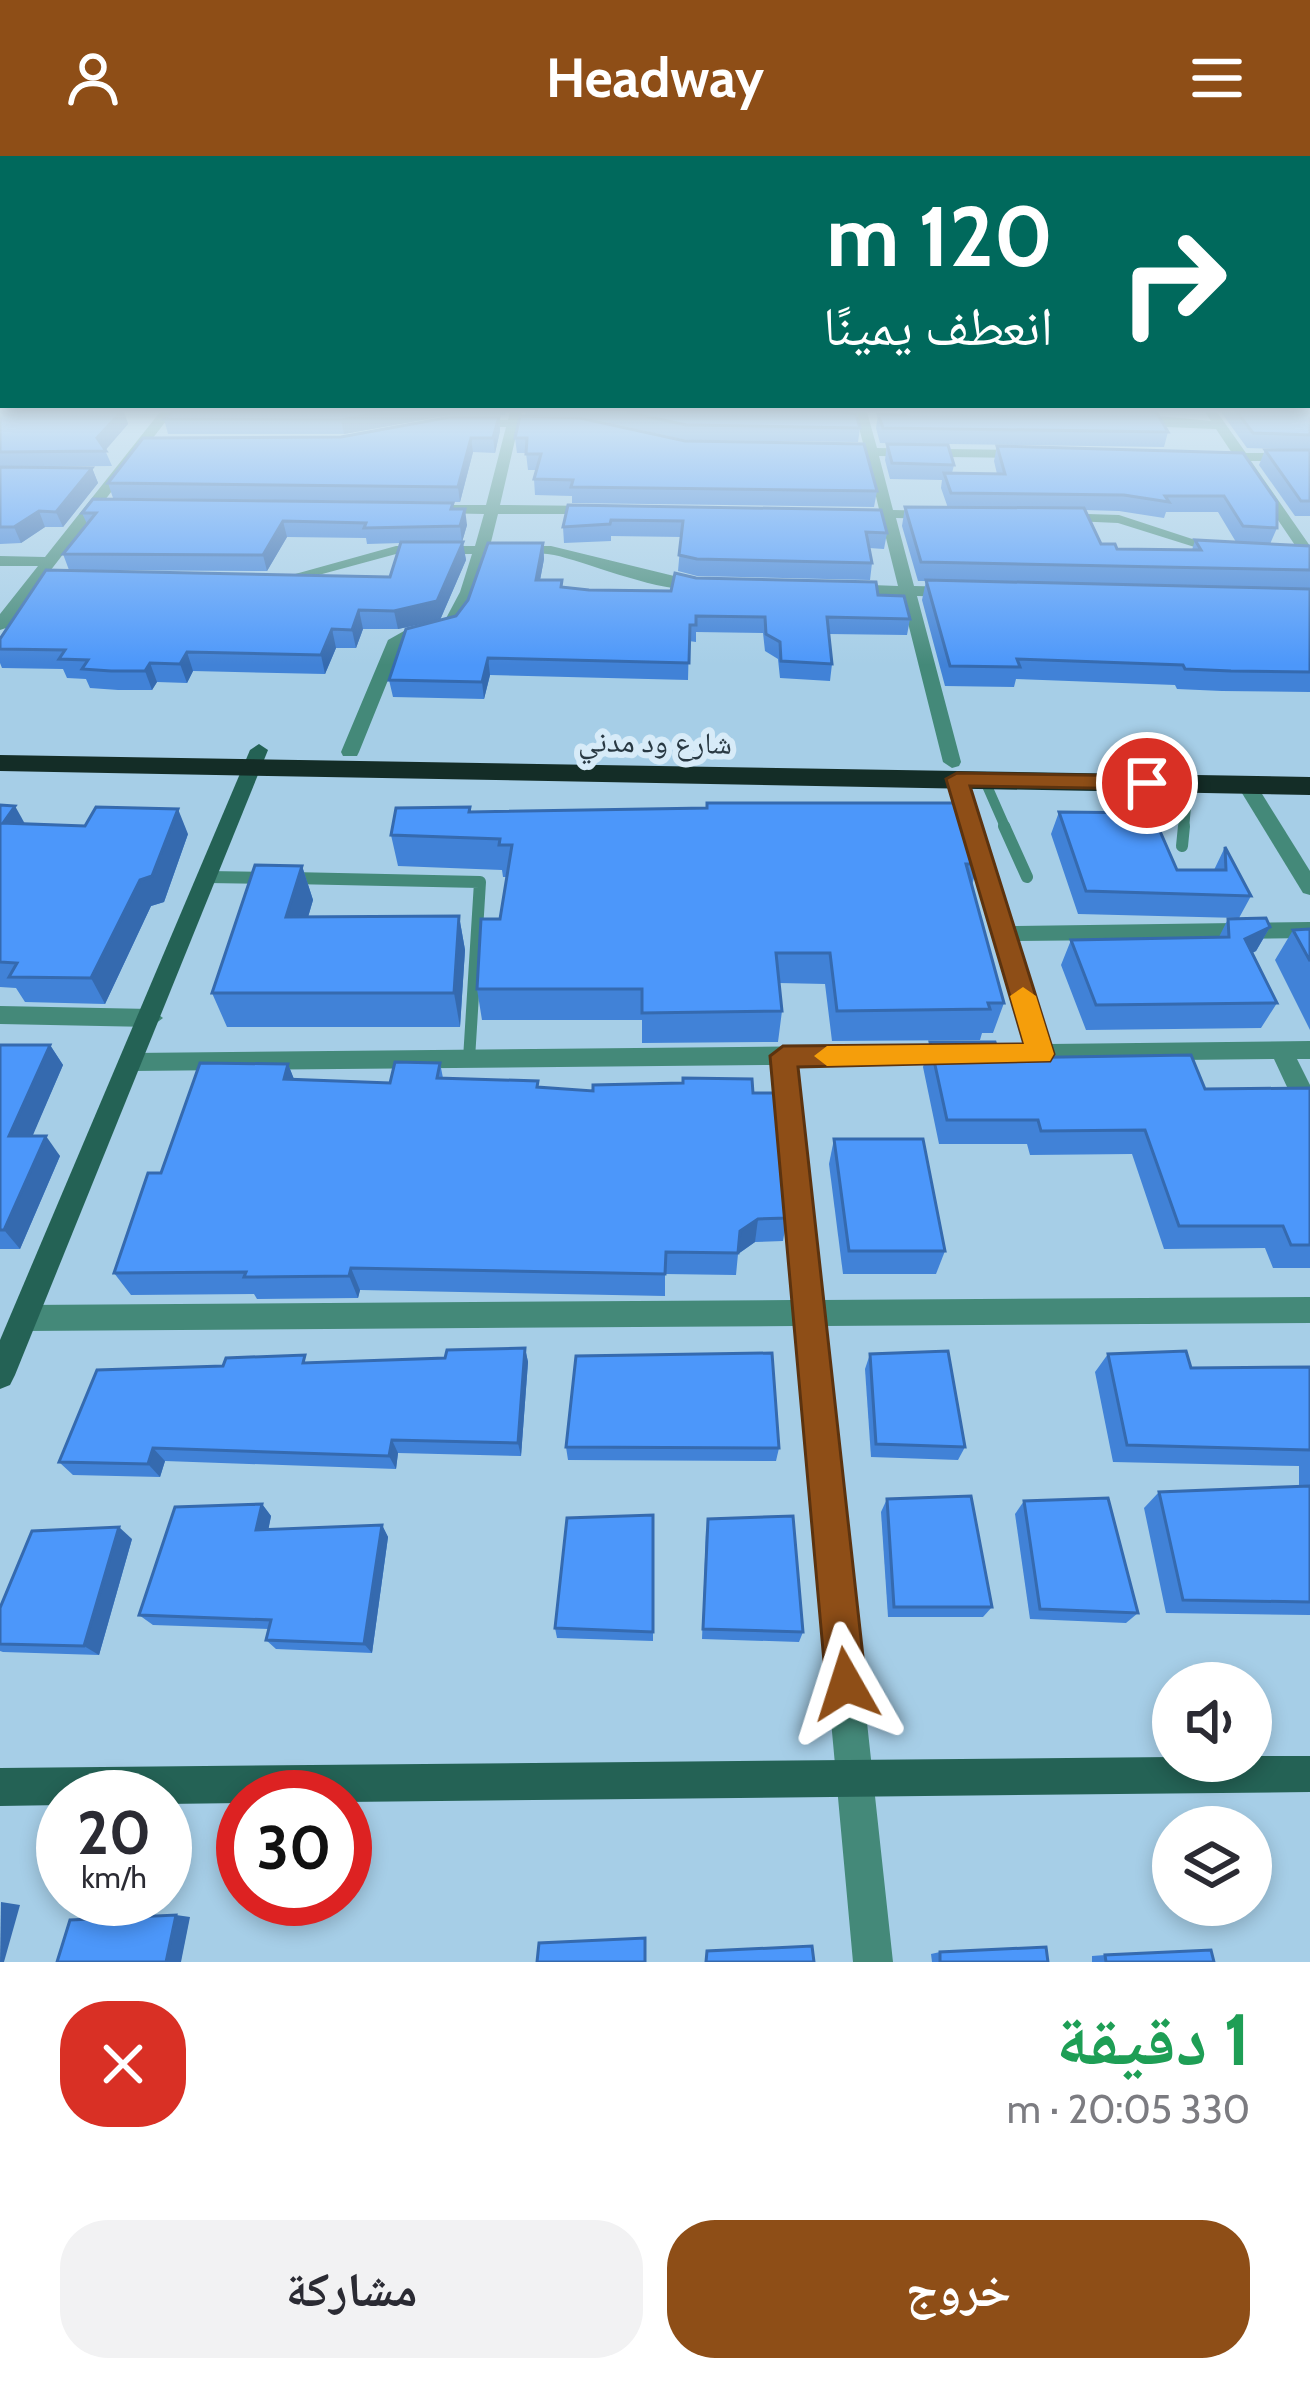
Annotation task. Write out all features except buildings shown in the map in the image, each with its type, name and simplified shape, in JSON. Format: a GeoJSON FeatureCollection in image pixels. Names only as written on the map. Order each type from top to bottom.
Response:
{"type":"FeatureCollection","features":[{"type":"Feature","properties":{"kind":"highway","name":"شارع ود مدني"},"geometry":{"type":"LineString","coordinates":[[0,745],[255,759],[964,773],[1310,769]]}},
{"type":"Feature","properties":{"kind":"highway","name":"شارع ود مدني"},"geometry":{"type":"LineString","coordinates":[[0,763],[255,759],[350,752],[1310,786]]}},
{"type":"Feature","properties":{"kind":"street"},"geometry":{"type":"LineString","coordinates":[[0,625],[101,496]]}},
{"type":"Feature","properties":{"kind":"street"},"geometry":{"type":"LineString","coordinates":[[350,752],[396,640],[411,632],[447,629],[459,617],[494,496]]}},
{"type":"Feature","properties":{"kind":"street"},"geometry":{"type":"LineString","coordinates":[[885,496],[907,591],[964,773],[1040,1054]]}},
{"type":"Feature","properties":{"kind":"street"},"geometry":{"type":"LineString","coordinates":[[1268,496],[1309,555]]}},
{"type":"Feature","properties":{"kind":"street"},"geometry":{"type":"LineString","coordinates":[[93,506],[117,507]]}},
{"type":"Feature","properties":{"kind":"street"},"geometry":{"type":"LineString","coordinates":[[421,509],[608,511]]}},
{"type":"Feature","properties":{"kind":"street"},"geometry":{"type":"LineString","coordinates":[[843,513],[959,515]]}},
{"type":"Feature","properties":{"kind":"street"},"geometry":{"type":"LineString","coordinates":[[1027,517],[1119,519],[1208,550],[1247,553]]}},
{"type":"Feature","properties":{"kind":"street"},"geometry":{"type":"LineString","coordinates":[[255,582],[298,578],[381,552],[482,550],[564,552],[660,580],[720,586]]}},
{"type":"Feature","properties":{"kind":"street"},"geometry":{"type":"LineString","coordinates":[[1288,554],[1309,555]]}},
{"type":"Feature","properties":{"kind":"street"},"geometry":{"type":"LineString","coordinates":[[0,561],[48,562]]}},
{"type":"Feature","properties":{"kind":"street"},"geometry":{"type":"LineString","coordinates":[[36,579],[58,579]]}},
{"type":"Feature","properties":{"kind":"street"},"geometry":{"type":"LineString","coordinates":[[836,589],[977,592]]}},
{"type":"Feature","properties":{"kind":"street"},"geometry":{"type":"LineString","coordinates":[[0,1375],[255,759]]}},
{"type":"Feature","properties":{"kind":"street"},"geometry":{"type":"LineString","coordinates":[[1247,785],[1310,888]]}},
{"type":"Feature","properties":{"kind":"street"},"geometry":{"type":"LineString","coordinates":[[1004,934],[1310,930]]}},
{"type":"Feature","properties":{"kind":"street"},"geometry":{"type":"LineString","coordinates":[[0,1015],[151,1018]]}},
{"type":"Feature","properties":{"kind":"street"},"geometry":{"type":"LineString","coordinates":[[1281,1050],[1310,1110]]}},
{"type":"Feature","properties":{"kind":"street"},"geometry":{"type":"LineString","coordinates":[[132,1062],[1310,1050]]}},
{"type":"Feature","properties":{"kind":"street"},"geometry":{"type":"LineString","coordinates":[[783,1056],[873,1962]]}},
{"type":"Feature","properties":{"kind":"street"},"geometry":{"type":"LineString","coordinates":[[24,1318],[1310,1310]]}},
{"type":"Feature","properties":{"kind":"street"},"geometry":{"type":"LineString","coordinates":[[0,1787],[1310,1774]]}},
{"type":"Feature","properties":{"kind":"lane"},"geometry":{"type":"LineString","coordinates":[[964,773],[1027,877]]}},
{"type":"Feature","properties":{"kind":"lane"},"geometry":{"type":"LineString","coordinates":[[1182,846],[1188,784]]}},
{"type":"Feature","properties":{"kind":"lane"},"geometry":{"type":"LineString","coordinates":[[208,877],[480,882],[469,1059]]}},
{"type":"Feature","properties":{"kind":"slow traffic"},"geometry":{"type":"LineString","coordinates":[[827,1056],[1040,1054],[1023,996]]}},
{"type":"Feature","properties":{"kind":"route"},"geometry":{"type":"LineString","coordinates":[[846,1684],[783,1056],[1040,1054],[957,779],[1147,783]]}}]}
